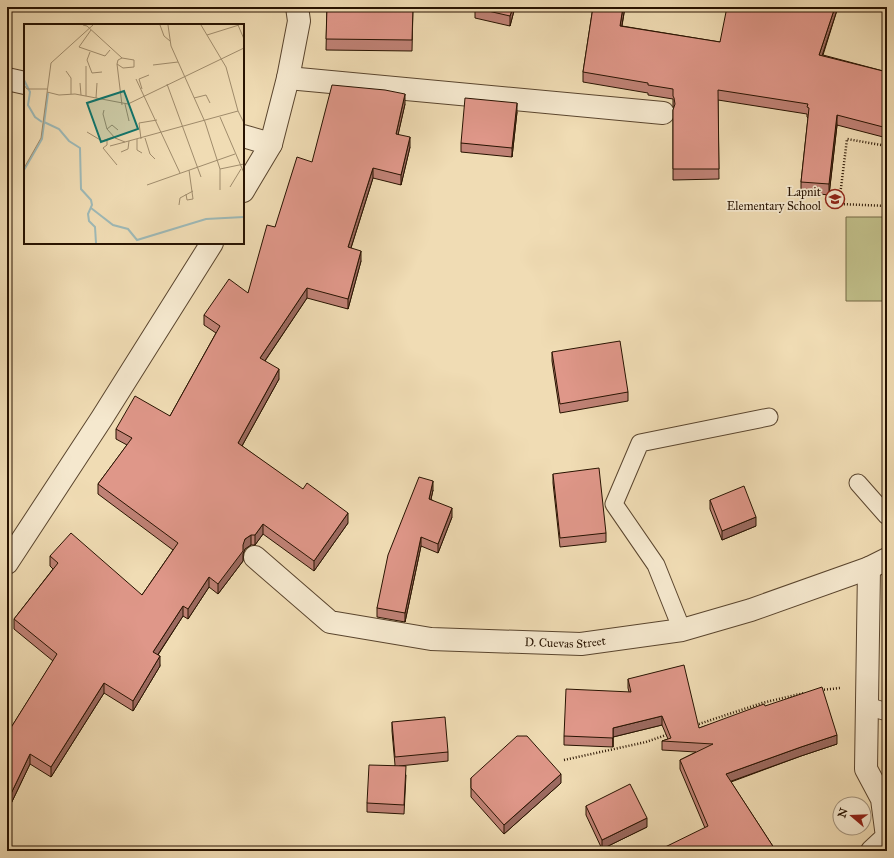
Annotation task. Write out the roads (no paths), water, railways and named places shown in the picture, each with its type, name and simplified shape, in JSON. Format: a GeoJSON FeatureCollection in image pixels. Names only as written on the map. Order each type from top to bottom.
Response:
{"type":"FeatureCollection","features":[{"type":"Feature","properties":{"kind":"street"},"geometry":{"type":"LineString","coordinates":[[244,189],[271,144],[288,78],[299,21],[297,7]]}},
{"type":"Feature","properties":{"kind":"street"},"geometry":{"type":"LineString","coordinates":[[288,78],[663,113]]}},
{"type":"Feature","properties":{"kind":"street"},"geometry":{"type":"LineString","coordinates":[[7,79],[24,83]]}},
{"type":"Feature","properties":{"kind":"street"},"geometry":{"type":"LineString","coordinates":[[244,136],[271,144]]}},
{"type":"Feature","properties":{"kind":"street"},"geometry":{"type":"LineString","coordinates":[[7,563],[102,418],[211,244]]}},
{"type":"Feature","properties":{"kind":"street","name":"D. Cuevas Street"},"geometry":{"type":"LineString","coordinates":[[255,557],[330,622],[431,639],[581,644],[682,630],[751,610],[878,564]]}},
{"type":"Feature","properties":{"kind":"street"},"geometry":{"type":"LineString","coordinates":[[872,851],[887,837],[882,799],[866,769],[877,709],[867,685],[878,564]]}},
{"type":"Feature","properties":{"kind":"lane"},"geometry":{"type":"LineString","coordinates":[[682,630],[656,565],[614,504],[640,443],[769,417]]}},
{"type":"Feature","properties":{"kind":"lane"},"geometry":{"type":"LineString","coordinates":[[858,483],[887,516]]}},
{"type":"Feature","properties":{"kind":"place","name":"Lapnit Elementary School"},"geometry":{"type":"Point","coordinates":[835,199]}}]}
